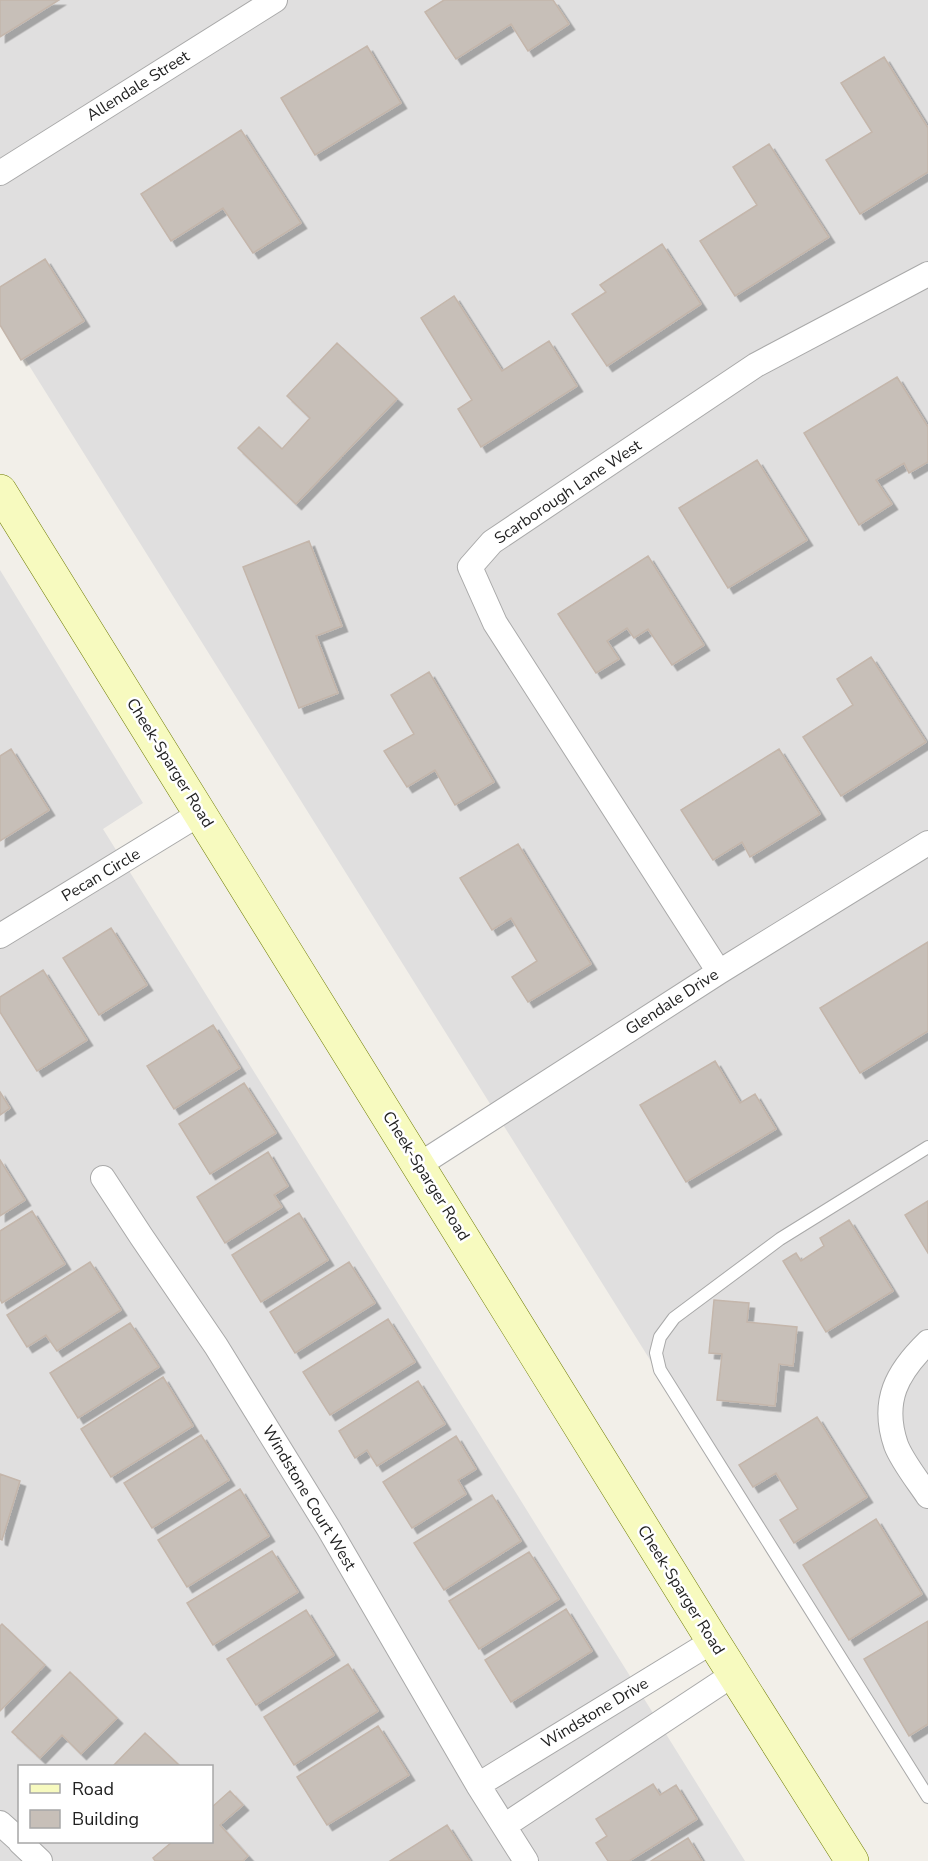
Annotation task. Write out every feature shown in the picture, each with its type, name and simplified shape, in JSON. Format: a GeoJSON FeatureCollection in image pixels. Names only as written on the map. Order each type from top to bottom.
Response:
{"type":"FeatureCollection","features":[{"type":"Feature","properties":{"kind":"main road","name":"Cheek-Sparger Road"},"geometry":{"type":"LineString","coordinates":[[0,491],[713,1641],[852,1861]]}},
{"type":"Feature","properties":{"kind":"street","name":"Allendale Street"},"geometry":{"type":"LineString","coordinates":[[0,173],[275,0]]}},
{"type":"Feature","properties":{"kind":"street","name":"Scarborough Lane West"},"geometry":{"type":"LineString","coordinates":[[719,972],[495,623],[470,567],[492,542],[756,365],[928,274]]}},
{"type":"Feature","properties":{"kind":"street","name":"Pecan Circle"},"geometry":{"type":"LineString","coordinates":[[0,936],[201,813]]}},
{"type":"Feature","properties":{"kind":"street","name":"Glendale Drive"},"geometry":{"type":"LineString","coordinates":[[419,1165],[719,972],[928,843]]}},
{"type":"Feature","properties":{"kind":"street","name":"Windstone Court West"},"geometry":{"type":"LineString","coordinates":[[103,1178],[229,1366],[329,1529],[478,1785],[526,1861]]}},
{"type":"Feature","properties":{"kind":"street"},"geometry":{"type":"LineString","coordinates":[[928,1342],[909,1360],[893,1388],[890,1415],[896,1446],[928,1496]]}},
{"type":"Feature","properties":{"kind":"street","name":"Windstone Drive"},"geometry":{"type":"LineString","coordinates":[[478,1785],[713,1641]]}},
{"type":"Feature","properties":{"kind":"street"},"geometry":{"type":"LineString","coordinates":[[504,1826],[734,1674]]}},
{"type":"Feature","properties":{"kind":"street"},"geometry":{"type":"LineString","coordinates":[[0,1823],[18,1839]]}},
{"type":"Feature","properties":{"kind":"street"},"geometry":{"type":"LineString","coordinates":[[22,1843],[40,1861]]}},
{"type":"Feature","properties":{"kind":"lane"},"geometry":{"type":"LineString","coordinates":[[928,1147],[780,1239],[674,1318],[660,1337],[656,1353],[660,1370],[928,1797]]}},
{"type":"Feature","properties":{"kind":"shaded area"},"geometry":{"type":"Polygon","coordinates":[[[0,0],[928,0],[928,1805],[0,319],[0,0]]]}},
{"type":"Feature","properties":{"kind":"shaded area"},"geometry":{"type":"Polygon","coordinates":[[[0,570],[143,803],[103,829],[745,1861],[0,1861],[0,570]]]}},
{"type":"Feature","properties":{"kind":"building"},"geometry":{"type":"Polygon","coordinates":[[[0,0],[59,0],[0,37],[0,0]]]}},
{"type":"Feature","properties":{"kind":"building"},"geometry":{"type":"Polygon","coordinates":[[[444,0],[553,0],[569,24],[528,51],[511,24],[456,59],[425,12],[444,0]]]}},
{"type":"Feature","properties":{"kind":"building"},"geometry":{"type":"Polygon","coordinates":[[[367,46],[401,103],[315,155],[281,98],[367,46]]]}},
{"type":"Feature","properties":{"kind":"building"},"geometry":{"type":"Polygon","coordinates":[[[884,57],[928,128],[928,172],[860,214],[826,160],[872,132],[841,83],[884,57]]]}},
{"type":"Feature","properties":{"kind":"building"},"geometry":{"type":"Polygon","coordinates":[[[241,130],[301,223],[253,253],[223,208],[171,241],[141,194],[241,130]]]}},
{"type":"Feature","properties":{"kind":"building"},"geometry":{"type":"Polygon","coordinates":[[[769,144],[829,237],[735,296],[700,241],[757,205],[733,167],[769,144]]]}},
{"type":"Feature","properties":{"kind":"building"},"geometry":{"type":"Polygon","coordinates":[[[662,244],[701,304],[607,366],[572,314],[606,292],[600,285],[662,244]]]}},
{"type":"Feature","properties":{"kind":"building"},"geometry":{"type":"Polygon","coordinates":[[[45,259],[84,321],[21,360],[0,325],[0,287],[45,259]]]}},
{"type":"Feature","properties":{"kind":"building"},"geometry":{"type":"Polygon","coordinates":[[[454,296],[502,371],[549,341],[577,386],[481,447],[458,409],[472,400],[421,318],[454,296]]]}},
{"type":"Feature","properties":{"kind":"building"},"geometry":{"type":"Polygon","coordinates":[[[337,343],[397,399],[296,504],[238,448],[259,427],[282,449],[310,418],[287,396],[337,343]]]}},
{"type":"Feature","properties":{"kind":"building"},"geometry":{"type":"Polygon","coordinates":[[[897,377],[928,427],[928,462],[909,473],[904,463],[876,480],[892,504],[859,525],[804,433],[897,377]]]}},
{"type":"Feature","properties":{"kind":"building"},"geometry":{"type":"Polygon","coordinates":[[[757,460],[807,540],[728,588],[679,508],[757,460]]]}},
{"type":"Feature","properties":{"kind":"building"},"geometry":{"type":"Polygon","coordinates":[[[309,541],[342,626],[316,636],[338,693],[299,708],[243,567],[309,541]]]}},
{"type":"Feature","properties":{"kind":"building"},"geometry":{"type":"Polygon","coordinates":[[[648,556],[704,645],[672,665],[648,629],[634,638],[627,628],[607,641],[619,659],[596,673],[558,614],[648,556]]]}},
{"type":"Feature","properties":{"kind":"building"},"geometry":{"type":"Polygon","coordinates":[[[871,657],[926,742],[841,796],[803,737],[853,705],[837,679],[871,657]]]}},
{"type":"Feature","properties":{"kind":"building"},"geometry":{"type":"Polygon","coordinates":[[[429,672],[494,782],[455,805],[435,770],[407,787],[384,751],[414,734],[391,695],[429,672]]]}},
{"type":"Feature","properties":{"kind":"building"},"geometry":{"type":"Polygon","coordinates":[[[11,749],[49,810],[0,841],[0,756],[11,749]]]}},
{"type":"Feature","properties":{"kind":"building"},"geometry":{"type":"Polygon","coordinates":[[[779,749],[820,814],[750,857],[742,842],[713,860],[681,810],[779,749]]]}},
{"type":"Feature","properties":{"kind":"building"},"geometry":{"type":"Polygon","coordinates":[[[518,844],[591,964],[528,1002],[512,977],[537,961],[511,918],[492,930],[460,878],[518,844]]]}},
{"type":"Feature","properties":{"kind":"building"},"geometry":{"type":"Polygon","coordinates":[[[111,928],[147,985],[99,1015],[63,958],[111,928]]]}},
{"type":"Feature","properties":{"kind":"building"},"geometry":{"type":"Polygon","coordinates":[[[928,942],[928,1031],[860,1073],[820,1008],[928,942]]]}},
{"type":"Feature","properties":{"kind":"building"},"geometry":{"type":"Polygon","coordinates":[[[43,970],[87,1040],[37,1071],[0,1012],[0,997],[43,970]]]}},
{"type":"Feature","properties":{"kind":"building"},"geometry":{"type":"Polygon","coordinates":[[[213,1025],[240,1068],[174,1109],[147,1066],[213,1025]]]}},
{"type":"Feature","properties":{"kind":"building"},"geometry":{"type":"Polygon","coordinates":[[[715,1061],[740,1103],[755,1094],[776,1129],[686,1182],[640,1105],[715,1061]]]}},
{"type":"Feature","properties":{"kind":"building"},"geometry":{"type":"Polygon","coordinates":[[[244,1083],[276,1133],[210,1174],[179,1124],[244,1083]]]}},
{"type":"Feature","properties":{"kind":"building"},"geometry":{"type":"Polygon","coordinates":[[[0,1092],[10,1108],[0,1115],[0,1092]]]}},
{"type":"Feature","properties":{"kind":"building"},"geometry":{"type":"Polygon","coordinates":[[[268,1152],[288,1186],[274,1195],[282,1207],[225,1243],[197,1197],[268,1152]]]}},
{"type":"Feature","properties":{"kind":"building"},"geometry":{"type":"Polygon","coordinates":[[[0,1160],[25,1200],[0,1216],[0,1160]]]}},
{"type":"Feature","properties":{"kind":"building"},"geometry":{"type":"Polygon","coordinates":[[[928,1201],[928,1253],[905,1215],[928,1201]]]}},
{"type":"Feature","properties":{"kind":"building"},"geometry":{"type":"Polygon","coordinates":[[[32,1211],[65,1264],[2,1303],[0,1299],[0,1231],[32,1211]]]}},
{"type":"Feature","properties":{"kind":"building"},"geometry":{"type":"Polygon","coordinates":[[[299,1213],[328,1260],[261,1302],[232,1255],[299,1213]]]}},
{"type":"Feature","properties":{"kind":"building"},"geometry":{"type":"Polygon","coordinates":[[[849,1220],[893,1291],[826,1332],[783,1261],[796,1253],[801,1261],[824,1246],[820,1238],[849,1220]]]}},
{"type":"Feature","properties":{"kind":"building"},"geometry":{"type":"Polygon","coordinates":[[[90,1262],[121,1310],[57,1351],[46,1335],[27,1347],[7,1315],[90,1262]]]}},
{"type":"Feature","properties":{"kind":"building"},"geometry":{"type":"Polygon","coordinates":[[[349,1262],[375,1303],[295,1353],[270,1312],[349,1262]]]}},
{"type":"Feature","properties":{"kind":"building"},"geometry":{"type":"Polygon","coordinates":[[[714,1300],[749,1303],[747,1322],[797,1327],[793,1366],[779,1364],[775,1406],[717,1400],[722,1354],[709,1353],[714,1300]]]}},
{"type":"Feature","properties":{"kind":"building"},"geometry":{"type":"Polygon","coordinates":[[[388,1319],[415,1362],[330,1415],[303,1372],[388,1319]]]}},
{"type":"Feature","properties":{"kind":"building"},"geometry":{"type":"Polygon","coordinates":[[[130,1323],[159,1367],[78,1418],[50,1373],[130,1323]]]}},
{"type":"Feature","properties":{"kind":"building"},"geometry":{"type":"Polygon","coordinates":[[[163,1377],[193,1426],[111,1477],[81,1429],[163,1377]]]}},
{"type":"Feature","properties":{"kind":"building"},"geometry":{"type":"Polygon","coordinates":[[[418,1381],[445,1424],[377,1466],[367,1450],[355,1458],[339,1431],[418,1381]]]}},
{"type":"Feature","properties":{"kind":"building"},"geometry":{"type":"Polygon","coordinates":[[[817,1417],[867,1497],[794,1543],[780,1520],[798,1509],[776,1473],[753,1487],[739,1465],[817,1417]]]}},
{"type":"Feature","properties":{"kind":"building"},"geometry":{"type":"Polygon","coordinates":[[[201,1435],[229,1480],[152,1528],[124,1483],[201,1435]]]}},
{"type":"Feature","properties":{"kind":"building"},"geometry":{"type":"Polygon","coordinates":[[[456,1436],[476,1469],[458,1480],[466,1494],[412,1528],[383,1482],[456,1436]]]}},
{"type":"Feature","properties":{"kind":"building"},"geometry":{"type":"Polygon","coordinates":[[[0,1474],[20,1481],[2,1540],[0,1539],[0,1474]]]}},
{"type":"Feature","properties":{"kind":"building"},"geometry":{"type":"Polygon","coordinates":[[[240,1489],[269,1536],[187,1587],[158,1540],[240,1489]]]}},
{"type":"Feature","properties":{"kind":"building"},"geometry":{"type":"Polygon","coordinates":[[[492,1495],[521,1541],[444,1590],[414,1543],[492,1495]]]}},
{"type":"Feature","properties":{"kind":"building"},"geometry":{"type":"Polygon","coordinates":[[[876,1519],[922,1594],[849,1640],[803,1565],[876,1519]]]}},
{"type":"Feature","properties":{"kind":"building"},"geometry":{"type":"Polygon","coordinates":[[[272,1551],[298,1592],[213,1645],[187,1603],[272,1551]]]}},
{"type":"Feature","properties":{"kind":"building"},"geometry":{"type":"Polygon","coordinates":[[[529,1552],[559,1599],[479,1649],[449,1601],[529,1552]]]}},
{"type":"Feature","properties":{"kind":"building"},"geometry":{"type":"Polygon","coordinates":[[[566,1609],[592,1651],[511,1702],[485,1660],[566,1609]]]}},
{"type":"Feature","properties":{"kind":"building"},"geometry":{"type":"Polygon","coordinates":[[[306,1610],[334,1655],[256,1705],[227,1659],[306,1610]]]}},
{"type":"Feature","properties":{"kind":"building"},"geometry":{"type":"Polygon","coordinates":[[[928,1621],[928,1724],[909,1736],[864,1659],[928,1621]]]}},
{"type":"Feature","properties":{"kind":"building"},"geometry":{"type":"Polygon","coordinates":[[[2,1624],[45,1665],[0,1711],[0,1626],[2,1624]]]}},
{"type":"Feature","properties":{"kind":"building"},"geometry":{"type":"Polygon","coordinates":[[[348,1664],[378,1711],[294,1765],[264,1717],[348,1664]]]}},
{"type":"Feature","properties":{"kind":"building"},"geometry":{"type":"Polygon","coordinates":[[[70,1672],[117,1718],[81,1754],[62,1735],[40,1758],[12,1732],[70,1672]]]}},
{"type":"Feature","properties":{"kind":"building"},"geometry":{"type":"Polygon","coordinates":[[[378,1726],[409,1775],[327,1825],[297,1777],[378,1726]]]}},
{"type":"Feature","properties":{"kind":"building"},"geometry":{"type":"Polygon","coordinates":[[[145,1733],[179,1765],[114,1765],[145,1733]]]}},
{"type":"Feature","properties":{"kind":"building"},"geometry":{"type":"Polygon","coordinates":[[[653,1784],[660,1795],[676,1785],[697,1819],[629,1861],[608,1861],[596,1843],[607,1836],[596,1819],[653,1784]]]}},
{"type":"Feature","properties":{"kind":"building"},"geometry":{"type":"Polygon","coordinates":[[[230,1791],[243,1805],[220,1825],[248,1856],[243,1861],[155,1861],[153,1858],[171,1843],[213,1843],[213,1806],[230,1791]]]}},
{"type":"Feature","properties":{"kind":"building"},"geometry":{"type":"Polygon","coordinates":[[[447,1825],[470,1861],[390,1861],[447,1825]]]}},
{"type":"Feature","properties":{"kind":"building"},"geometry":{"type":"Polygon","coordinates":[[[688,1838],[702,1861],[651,1861],[688,1838]]]}}]}
